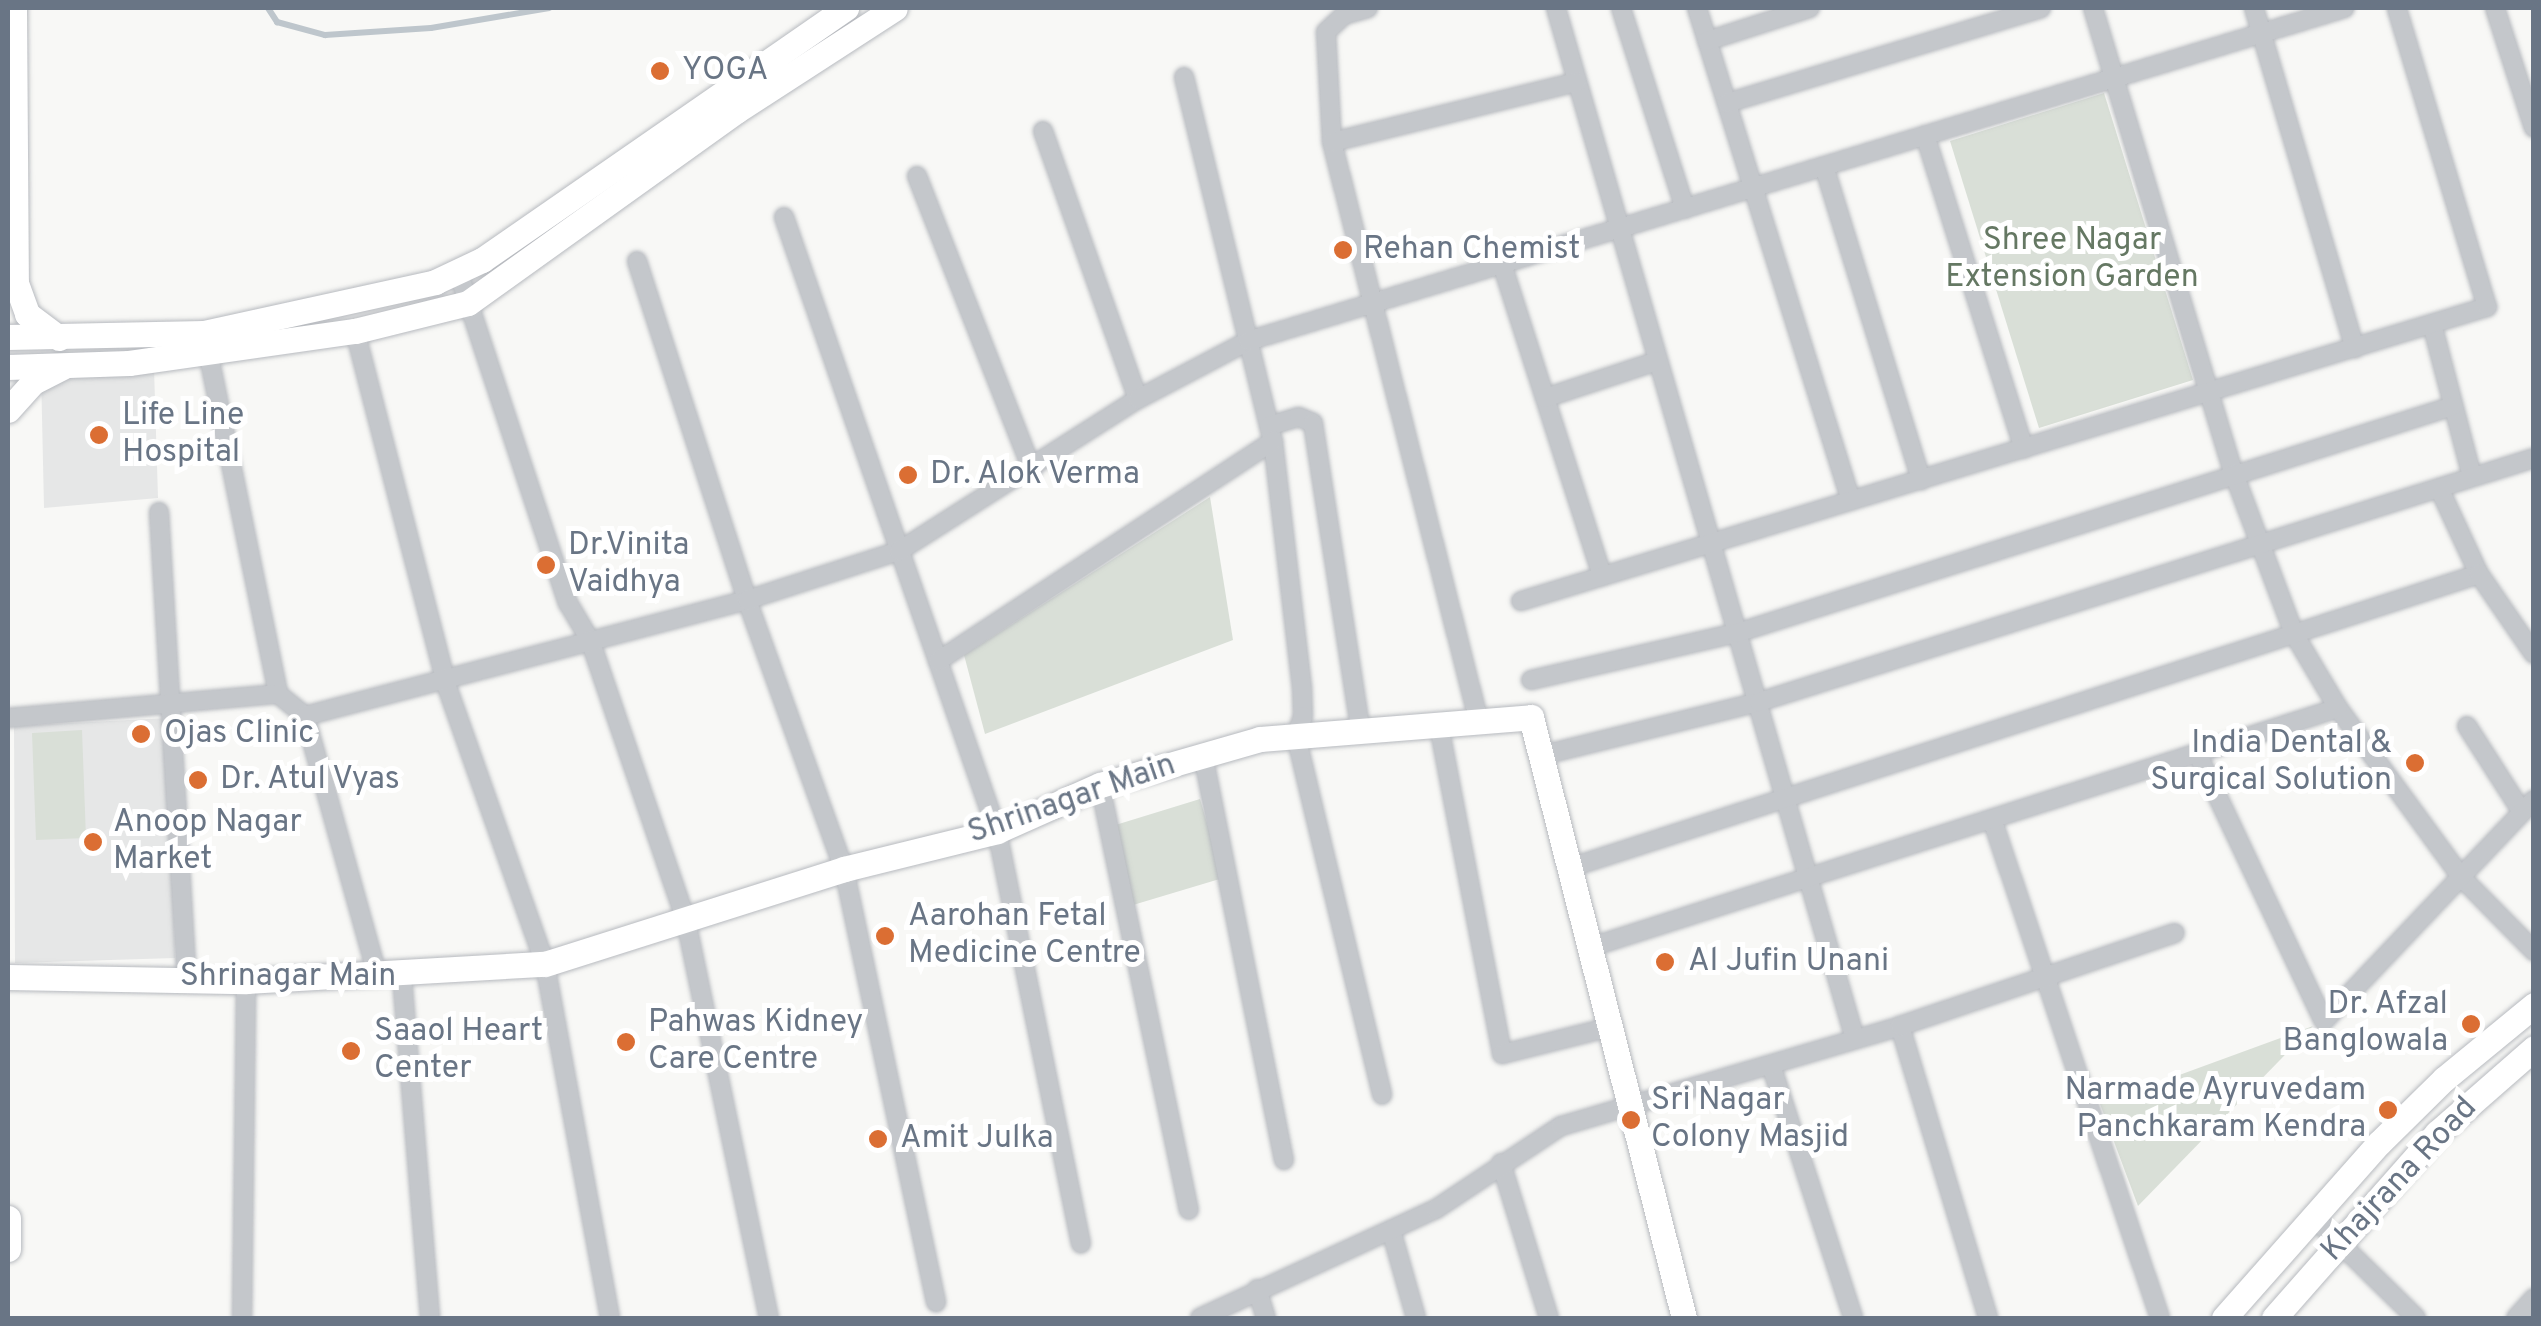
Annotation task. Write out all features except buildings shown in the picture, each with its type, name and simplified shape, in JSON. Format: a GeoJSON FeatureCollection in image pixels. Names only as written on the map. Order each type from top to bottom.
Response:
{"type":"FeatureCollection","features":[{"type":"Feature","properties":{"kind":"main road"},"geometry":{"type":"LineString","coordinates":[[14,8],[11,189],[18,300],[59,338]]}},
{"type":"Feature","properties":{"kind":"main road"},"geometry":{"type":"LineString","coordinates":[[8,337],[206,342],[458,271],[846,8]]}},
{"type":"Feature","properties":{"kind":"main road"},"geometry":{"type":"LineString","coordinates":[[8,367],[66,365],[206,342],[355,331],[468,303],[736,111],[895,8]]}},
{"type":"Feature","properties":{"kind":"main road"},"geometry":{"type":"LineString","coordinates":[[8,410],[33,382],[66,365]]}},
{"type":"Feature","properties":{"kind":"main road","name":"Shrinagar Main"},"geometry":{"type":"LineString","coordinates":[[8,977],[246,981],[390,977],[545,964],[844,869],[997,831],[1100,785],[1203,755],[1360,728],[1439,726],[1531,717],[1626,1107],[1684,1318]]}},
{"type":"Feature","properties":{"kind":"main road","name":"Khajrana Road"},"geometry":{"type":"LineString","coordinates":[[2224,1318],[2444,1078],[2534,1005]]}},
{"type":"Feature","properties":{"kind":"main road","name":"Khajrana Road"},"geometry":{"type":"LineString","coordinates":[[2274,1318],[2437,1133],[2534,1048]]}},
{"type":"Feature","properties":{"kind":"main road"},"geometry":{"type":"LineString","coordinates":[[8,1218],[8,1248]]}},
{"type":"Feature","properties":{"kind":"street"},"geometry":{"type":"LineString","coordinates":[[1368,8],[1344,16],[1326,32],[1332,142],[1370,305],[1479,722]]}},
{"type":"Feature","properties":{"kind":"street"},"geometry":{"type":"LineString","coordinates":[[1556,8],[1855,1039]]}},
{"type":"Feature","properties":{"kind":"street"},"geometry":{"type":"LineString","coordinates":[[1622,8],[1684,209]]}},
{"type":"Feature","properties":{"kind":"street"},"geometry":{"type":"LineString","coordinates":[[1697,8],[1852,502]]}},
{"type":"Feature","properties":{"kind":"street"},"geometry":{"type":"LineString","coordinates":[[1707,41],[1810,8]]}},
{"type":"Feature","properties":{"kind":"street"},"geometry":{"type":"LineString","coordinates":[[1726,103],[2041,8]]}},
{"type":"Feature","properties":{"kind":"street"},"geometry":{"type":"LineString","coordinates":[[2093,8],[2234,474],[2294,634],[2338,708],[2462,878],[2534,951]]}},
{"type":"Feature","properties":{"kind":"street"},"geometry":{"type":"LineString","coordinates":[[2254,8],[2354,348]]}},
{"type":"Feature","properties":{"kind":"street"},"geometry":{"type":"LineString","coordinates":[[305,716],[446,684],[590,640],[747,600],[900,550],[1138,400],[1248,342],[2344,8]]}},
{"type":"Feature","properties":{"kind":"street"},"geometry":{"type":"LineString","coordinates":[[1520,601],[2487,307],[2397,8]]}},
{"type":"Feature","properties":{"kind":"street"},"geometry":{"type":"LineString","coordinates":[[2495,8],[2534,128]]}},
{"type":"Feature","properties":{"kind":"street"},"geometry":{"type":"LineString","coordinates":[[1184,77],[1271,433],[1302,688],[1296,736],[1382,1095]]}},
{"type":"Feature","properties":{"kind":"street"},"geometry":{"type":"LineString","coordinates":[[1332,142],[1577,82]]}},
{"type":"Feature","properties":{"kind":"street"},"geometry":{"type":"LineString","coordinates":[[1043,131],[1138,400]]}},
{"type":"Feature","properties":{"kind":"street"},"geometry":{"type":"LineString","coordinates":[[1925,135],[2024,449]]}},
{"type":"Feature","properties":{"kind":"street"},"geometry":{"type":"LineString","coordinates":[[1824,166],[1921,480]]}},
{"type":"Feature","properties":{"kind":"street"},"geometry":{"type":"LineString","coordinates":[[917,176],[1032,470]]}},
{"type":"Feature","properties":{"kind":"street"},"geometry":{"type":"LineString","coordinates":[[784,216],[997,831],[1081,1244]]}},
{"type":"Feature","properties":{"kind":"street"},"geometry":{"type":"LineString","coordinates":[[637,260],[747,600],[844,869],[936,1302]]}},
{"type":"Feature","properties":{"kind":"street"},"geometry":{"type":"LineString","coordinates":[[1502,264],[1602,576]]}},
{"type":"Feature","properties":{"kind":"street"},"geometry":{"type":"LineString","coordinates":[[458,271],[568,603],[590,640],[686,921],[768,1318]]}},
{"type":"Feature","properties":{"kind":"street"},"geometry":{"type":"LineString","coordinates":[[2432,324],[2472,478]]}},
{"type":"Feature","properties":{"kind":"street"},"geometry":{"type":"LineString","coordinates":[[355,331],[446,684],[545,964],[610,1318]]}},
{"type":"Feature","properties":{"kind":"street"},"geometry":{"type":"LineString","coordinates":[[206,342],[278,694],[305,716],[390,977],[430,1318]]}},
{"type":"Feature","properties":{"kind":"street"},"geometry":{"type":"LineString","coordinates":[[1545,398],[1657,361]]}},
{"type":"Feature","properties":{"kind":"street"},"geometry":{"type":"LineString","coordinates":[[1531,680],[1738,634],[2453,406]]}},
{"type":"Feature","properties":{"kind":"street"},"geometry":{"type":"LineString","coordinates":[[938,661],[1300,417],[1314,422],[1360,728]]}},
{"type":"Feature","properties":{"kind":"street"},"geometry":{"type":"LineString","coordinates":[[1543,755],[1758,702],[2534,458]]}},
{"type":"Feature","properties":{"kind":"street"},"geometry":{"type":"LineString","coordinates":[[2439,488],[2478,574],[2534,654]]}},
{"type":"Feature","properties":{"kind":"street"},"geometry":{"type":"LineString","coordinates":[[159,512],[188,978]]}},
{"type":"Feature","properties":{"kind":"street"},"geometry":{"type":"LineString","coordinates":[[1569,868],[2478,574]]}},
{"type":"Feature","properties":{"kind":"street"},"geometry":{"type":"LineString","coordinates":[[8,718],[278,694]]}},
{"type":"Feature","properties":{"kind":"street"},"geometry":{"type":"LineString","coordinates":[[1588,948],[1993,822],[2338,708]]}},
{"type":"Feature","properties":{"kind":"street"},"geometry":{"type":"LineString","coordinates":[[1439,726],[1502,1054],[1606,1028]]}},
{"type":"Feature","properties":{"kind":"street"},"geometry":{"type":"LineString","coordinates":[[2198,755],[2324,1021],[2528,806],[2467,726]]}},
{"type":"Feature","properties":{"kind":"street"},"geometry":{"type":"LineString","coordinates":[[1203,755],[1284,1160]]}},
{"type":"Feature","properties":{"kind":"street"},"geometry":{"type":"LineString","coordinates":[[1100,785],[1189,1210]]}},
{"type":"Feature","properties":{"kind":"street"},"geometry":{"type":"LineString","coordinates":[[1993,822],[2160,1318]]}},
{"type":"Feature","properties":{"kind":"street"},"geometry":{"type":"LineString","coordinates":[[1200,1318],[1436,1209],[1561,1126],[1900,1026],[2175,933]]}},
{"type":"Feature","properties":{"kind":"street"},"geometry":{"type":"LineString","coordinates":[[242,1318],[246,981]]}},
{"type":"Feature","properties":{"kind":"street"},"geometry":{"type":"LineString","coordinates":[[1900,1026],[1988,1318]]}},
{"type":"Feature","properties":{"kind":"street"},"geometry":{"type":"LineString","coordinates":[[1771,1066],[1853,1318]]}},
{"type":"Feature","properties":{"kind":"street"},"geometry":{"type":"LineString","coordinates":[[1501,1163],[1548,1318]]}},
{"type":"Feature","properties":{"kind":"street"},"geometry":{"type":"LineString","coordinates":[[2313,1217],[2416,1318]]}},
{"type":"Feature","properties":{"kind":"street"},"geometry":{"type":"LineString","coordinates":[[1390,1230],[1416,1318]]}},
{"type":"Feature","properties":{"kind":"street"},"geometry":{"type":"LineString","coordinates":[[1258,1289],[1266,1318]]}},
{"type":"Feature","properties":{"kind":"street"},"geometry":{"type":"LineString","coordinates":[[2516,1318],[2534,1298]]}},
{"type":"Feature","properties":{"kind":"shaded area","name":"Life Line Hospital"},"geometry":{"type":"Polygon","coordinates":[[[154,368],[158,498],[44,508],[41,372],[154,368]]]}},
{"type":"Feature","properties":{"kind":"shaded area","name":"Anoop Nagar Market"},"geometry":{"type":"Polygon","coordinates":[[[168,718],[175,958],[15,963],[14,726],[168,718]]]}},
{"type":"Feature","properties":{"kind":"green space","name":"Shree Nagar Extension Garden"},"geometry":{"type":"Polygon","coordinates":[[[2104,93],[2193,380],[2039,428],[1950,141],[2104,93]]]}},
{"type":"Feature","properties":{"kind":"green space"},"geometry":{"type":"Polygon","coordinates":[[[1210,497],[1233,640],[985,734],[964,655],[1210,497]]]}},
{"type":"Feature","properties":{"kind":"green space"},"geometry":{"type":"Polygon","coordinates":[[[82,730],[86,838],[36,840],[32,733],[82,730]]]}},
{"type":"Feature","properties":{"kind":"green space"},"geometry":{"type":"Polygon","coordinates":[[[1200,799],[1223,878],[1133,905],[1109,827],[1200,799]]]}},
{"type":"Feature","properties":{"kind":"green space"},"geometry":{"type":"Polygon","coordinates":[[[2313,1026],[2138,1206],[2100,1104],[2313,1026]]]}},
{"type":"Feature","properties":{"kind":"waterway"},"geometry":{"type":"LineString","coordinates":[[268,8],[277,22],[325,35],[431,28],[549,8]]}},
{"type":"Feature","properties":{"kind":"place","name":"YOGA"},"geometry":{"type":"Point","coordinates":[660,71]}},
{"type":"Feature","properties":{"kind":"place","name":"Rehan Chemist"},"geometry":{"type":"Point","coordinates":[1343,250]}},
{"type":"Feature","properties":{"kind":"place","name":"Life Line Hospital"},"geometry":{"type":"Point","coordinates":[99,435]}},
{"type":"Feature","properties":{"kind":"place","name":"Dr. Alok Verma"},"geometry":{"type":"Point","coordinates":[908,475]}},
{"type":"Feature","properties":{"kind":"place","name":"Dr.Vinita Vaidhya"},"geometry":{"type":"Point","coordinates":[546,565]}},
{"type":"Feature","properties":{"kind":"place","name":"Ojas Clinic"},"geometry":{"type":"Point","coordinates":[141,734]}},
{"type":"Feature","properties":{"kind":"place","name":"India Dental & Surgical Solution"},"geometry":{"type":"Point","coordinates":[2415,763]}},
{"type":"Feature","properties":{"kind":"place","name":"Dr. Atul Vyas"},"geometry":{"type":"Point","coordinates":[198,780]}},
{"type":"Feature","properties":{"kind":"place","name":"Anoop Nagar Market"},"geometry":{"type":"Point","coordinates":[93,842]}},
{"type":"Feature","properties":{"kind":"place","name":"Aarohan Fetal Medicine Centre"},"geometry":{"type":"Point","coordinates":[885,936]}},
{"type":"Feature","properties":{"kind":"place","name":"Al Jufin Unani"},"geometry":{"type":"Point","coordinates":[1665,962]}},
{"type":"Feature","properties":{"kind":"place","name":"Dr. Afzal Banglowala"},"geometry":{"type":"Point","coordinates":[2471,1024]}},
{"type":"Feature","properties":{"kind":"place","name":"Pahwas Kidney Care Centre"},"geometry":{"type":"Point","coordinates":[626,1042]}},
{"type":"Feature","properties":{"kind":"place","name":"Saaol Heart Center"},"geometry":{"type":"Point","coordinates":[351,1051]}},
{"type":"Feature","properties":{"kind":"place","name":"Narmade Ayruvedam Panchkaram Kendra"},"geometry":{"type":"Point","coordinates":[2388,1110]}},
{"type":"Feature","properties":{"kind":"place","name":"Sri Nagar Colony Masjid"},"geometry":{"type":"Point","coordinates":[1631,1120]}},
{"type":"Feature","properties":{"kind":"place","name":"Amit Julka"},"geometry":{"type":"Point","coordinates":[878,1139]}}]}
